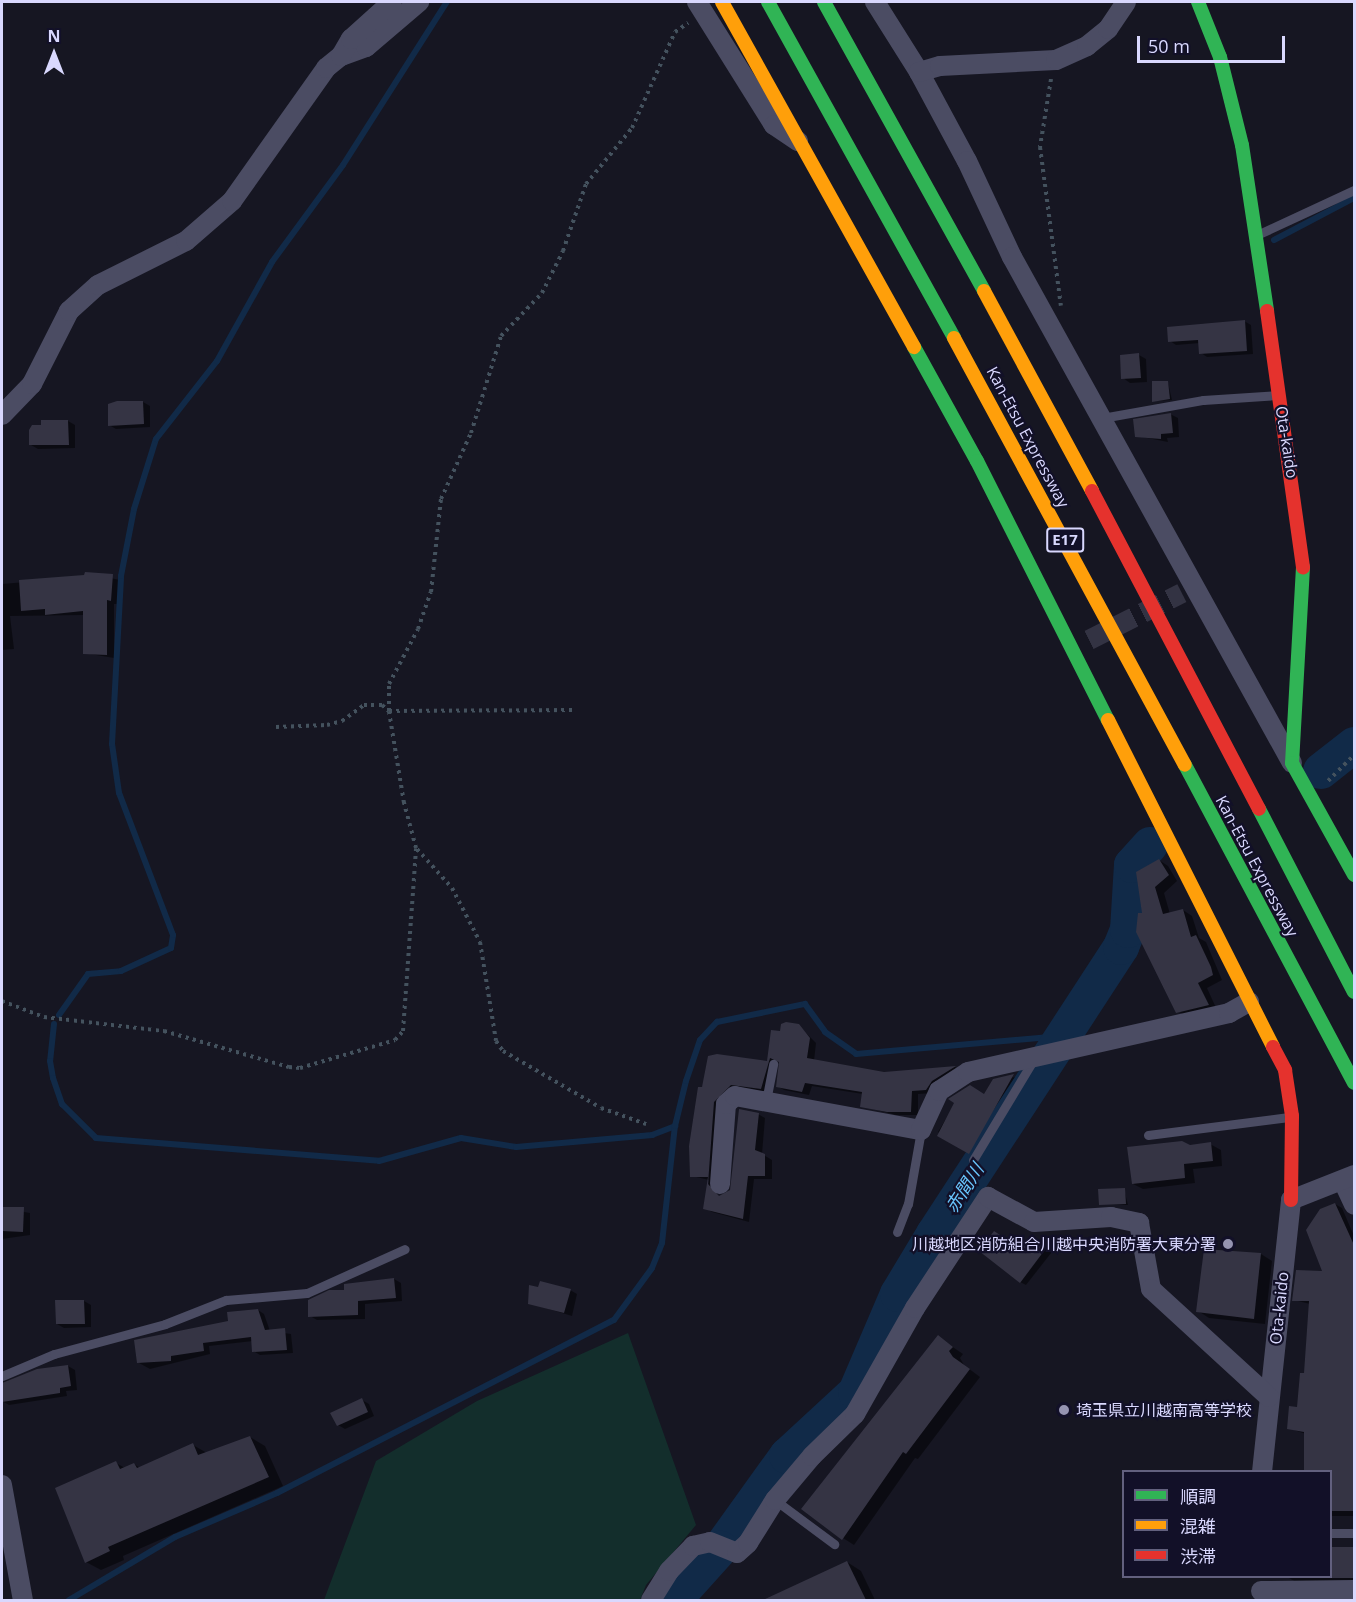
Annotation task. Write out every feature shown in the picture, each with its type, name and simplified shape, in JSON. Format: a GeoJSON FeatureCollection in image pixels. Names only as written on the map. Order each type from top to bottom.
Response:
{"type":"FeatureCollection","features":[{"type":"Feature","properties":{"kind":"main road"},"geometry":{"type":"LineString","coordinates":[[722,2],[977,461],[1285,1070],[1292,1116],[1291,1200]]}},
{"type":"Feature","properties":{"kind":"main road","name":"Kan-Etsu Expressway"},"geometry":{"type":"LineString","coordinates":[[768,2],[1010,438],[1354,1083]]}},
{"type":"Feature","properties":{"kind":"main road","name":"Kan-Etsu Expressway"},"geometry":{"type":"LineString","coordinates":[[824,2],[1047,405],[1354,992]]}},
{"type":"Feature","properties":{"kind":"main road","name":"Ota-kaido"},"geometry":{"type":"LineString","coordinates":[[1198,2],[1233,104],[1257,235],[1305,584],[1292,763]]}},
{"type":"Feature","properties":{"kind":"main road"},"geometry":{"type":"LineString","coordinates":[[1292,763],[1354,875]]}},
{"type":"Feature","properties":{"kind":"street"},"geometry":{"type":"LineString","coordinates":[[341,56],[351,39],[392,2]]}},
{"type":"Feature","properties":{"kind":"street"},"geometry":{"type":"LineString","coordinates":[[2,415],[32,384],[69,311],[98,285],[186,241],[232,201],[326,68],[341,56],[366,47],[419,2]]}},
{"type":"Feature","properties":{"kind":"street"},"geometry":{"type":"LineString","coordinates":[[697,2],[774,125],[800,141]]}},
{"type":"Feature","properties":{"kind":"street"},"geometry":{"type":"LineString","coordinates":[[875,2],[916,68],[967,161],[1012,257],[1102,418],[1188,590],[1292,763]]}},
{"type":"Feature","properties":{"kind":"street"},"geometry":{"type":"LineString","coordinates":[[888,2],[909,43],[916,68]]}},
{"type":"Feature","properties":{"kind":"street"},"geometry":{"type":"LineString","coordinates":[[916,68],[1056,60],[1087,46],[1108,29],[1126,2]]}},
{"type":"Feature","properties":{"kind":"street"},"geometry":{"type":"LineString","coordinates":[[1071,650],[1089,640]]}},
{"type":"Feature","properties":{"kind":"street"},"geometry":{"type":"LineString","coordinates":[[720,1184],[726,1104],[735,1096],[921,1130],[933,1099],[952,1082],[985,1065],[1218,1016],[1249,1002]]}},
{"type":"Feature","properties":{"kind":"street"},"geometry":{"type":"LineString","coordinates":[[1291,1200],[1349,1178],[1354,1205]]}},
{"type":"Feature","properties":{"kind":"street"},"geometry":{"type":"LineString","coordinates":[[651,1600],[669,1571],[693,1546],[710,1542],[738,1553],[775,1500],[812,1456],[855,1414],[915,1308],[988,1197],[1034,1222],[1111,1217],[1139,1223],[1151,1289],[1269,1396]]}},
{"type":"Feature","properties":{"kind":"street","name":"Ota-kaido"},"geometry":{"type":"LineString","coordinates":[[1262,1470],[1291,1200]]}},
{"type":"Feature","properties":{"kind":"street"},"geometry":{"type":"LineString","coordinates":[[2,1485],[23,1600]]}},
{"type":"Feature","properties":{"kind":"street"},"geometry":{"type":"LineString","coordinates":[[1261,1589],[1354,1590]]}},
{"type":"Feature","properties":{"kind":"lane"},"geometry":{"type":"LineString","coordinates":[[1257,235],[1354,190]]}},
{"type":"Feature","properties":{"kind":"lane"},"geometry":{"type":"LineString","coordinates":[[1102,418],[1203,400],[1280,395]]}},
{"type":"Feature","properties":{"kind":"lane"},"geometry":{"type":"LineString","coordinates":[[973,1160],[1047,1052]]}},
{"type":"Feature","properties":{"kind":"lane"},"geometry":{"type":"LineString","coordinates":[[766,1101],[773,1064]]}},
{"type":"Feature","properties":{"kind":"lane"},"geometry":{"type":"LineString","coordinates":[[1148,1135],[1292,1116]]}},
{"type":"Feature","properties":{"kind":"lane"},"geometry":{"type":"LineString","coordinates":[[897,1232],[908,1203],[921,1130]]}},
{"type":"Feature","properties":{"kind":"lane"},"geometry":{"type":"LineString","coordinates":[[2,1376],[54,1354],[165,1324],[226,1300],[307,1293],[405,1250]]}},
{"type":"Feature","properties":{"kind":"lane"},"geometry":{"type":"LineString","coordinates":[[775,1500],[834,1544]]}},
{"type":"Feature","properties":{"kind":"lane"},"geometry":{"type":"LineString","coordinates":[[1332,1533],[1354,1533]]}},
{"type":"Feature","properties":{"kind":"path"},"geometry":{"type":"LineString","coordinates":[[2,1001],[44,1017],[164,1031],[257,1055],[280,1067],[300,1068],[396,1040],[406,1020],[416,848],[404,803],[389,711],[389,684],[418,628],[431,592],[441,499],[471,433],[495,349],[501,336],[531,308],[553,273],[586,184],[632,128],[675,32],[692,21],[697,26]]}},
{"type":"Feature","properties":{"kind":"path"},"geometry":{"type":"LineString","coordinates":[[1056,60],[1040,147],[1060,276],[1057,337]]}},
{"type":"Feature","properties":{"kind":"path"},"geometry":{"type":"LineString","coordinates":[[276,727],[327,725],[342,721],[364,705],[381,705],[389,711],[572,710]]}},
{"type":"Feature","properties":{"kind":"path"},"geometry":{"type":"LineString","coordinates":[[1322,788],[1354,754]]}},
{"type":"Feature","properties":{"kind":"path"},"geometry":{"type":"LineString","coordinates":[[416,848],[452,888],[480,942],[495,1041],[503,1051],[601,1108],[646,1124]]}},
{"type":"Feature","properties":{"kind":"green space"},"geometry":{"type":"Polygon","coordinates":[[[628,1333],[696,1525],[646,1585],[640,1600],[324,1600],[376,1461],[477,1401],[628,1333]]]}},
{"type":"Feature","properties":{"kind":"building"},"geometry":{"type":"Polygon","coordinates":[[[1245,320],[1247,351],[1199,354],[1198,340],[1168,342],[1167,327],[1245,320]]]}},
{"type":"Feature","properties":{"kind":"building"},"geometry":{"type":"Polygon","coordinates":[[[1139,353],[1141,378],[1121,379],[1120,355],[1139,353]]]}},
{"type":"Feature","properties":{"kind":"building"},"geometry":{"type":"Polygon","coordinates":[[[1152,381],[1168,381],[1170,399],[1152,402],[1152,381]]]}},
{"type":"Feature","properties":{"kind":"building"},"geometry":{"type":"Polygon","coordinates":[[[117,401],[143,401],[144,424],[108,426],[108,404],[117,401]]]}},
{"type":"Feature","properties":{"kind":"building"},"geometry":{"type":"Polygon","coordinates":[[[1171,413],[1173,433],[1161,434],[1161,439],[1135,437],[1133,419],[1171,413]]]}},
{"type":"Feature","properties":{"kind":"building"},"geometry":{"type":"Polygon","coordinates":[[[41,420],[68,420],[69,445],[29,445],[29,430],[32,425],[41,425],[41,420]]]}},
{"type":"Feature","properties":{"kind":"building"},"geometry":{"type":"Polygon","coordinates":[[[85,572],[113,574],[111,601],[107,600],[107,655],[83,654],[83,611],[45,615],[45,609],[21,611],[19,580],[84,575],[85,572]]]}},
{"type":"Feature","properties":{"kind":"building"},"geometry":{"type":"Polygon","coordinates":[[[1159,859],[1169,875],[1155,887],[1163,914],[1183,909],[1191,937],[1196,935],[1213,975],[1198,983],[1209,1005],[1176,1013],[1136,932],[1138,913],[1142,913],[1136,872],[1159,859]]]}},
{"type":"Feature","properties":{"kind":"building"},"geometry":{"type":"Polygon","coordinates":[[[786,1022],[799,1024],[810,1038],[807,1058],[884,1072],[956,1066],[932,1081],[926,1090],[912,1091],[911,1112],[887,1112],[860,1107],[862,1092],[805,1083],[802,1092],[776,1087],[779,1062],[770,1058],[761,1089],[731,1085],[714,1102],[708,1184],[719,1196],[730,1190],[739,1109],[759,1113],[755,1150],[765,1154],[765,1176],[748,1176],[743,1219],[703,1209],[708,1177],[690,1177],[689,1146],[698,1087],[702,1087],[708,1056],[717,1054],[767,1061],[771,1030],[780,1031],[781,1024],[786,1022]]]}},
{"type":"Feature","properties":{"kind":"building"},"geometry":{"type":"Polygon","coordinates":[[[1014,1074],[969,1154],[937,1136],[954,1103],[948,1099],[970,1085],[984,1094],[993,1079],[1014,1074]]]}},
{"type":"Feature","properties":{"kind":"building"},"geometry":{"type":"Polygon","coordinates":[[[1182,1141],[1190,1145],[1211,1142],[1213,1161],[1184,1164],[1185,1178],[1132,1184],[1127,1147],[1182,1141]]]}},
{"type":"Feature","properties":{"kind":"building"},"geometry":{"type":"Polygon","coordinates":[[[1125,1188],[1126,1204],[1099,1205],[1098,1189],[1125,1188]]]}},
{"type":"Feature","properties":{"kind":"building"},"geometry":{"type":"Polygon","coordinates":[[[1335,1203],[1354,1245],[1354,1511],[1332,1511],[1332,1470],[1304,1470],[1304,1432],[1287,1429],[1289,1406],[1297,1407],[1300,1373],[1304,1373],[1309,1301],[1292,1301],[1296,1270],[1322,1271],[1306,1230],[1320,1209],[1335,1203]]]}},
{"type":"Feature","properties":{"kind":"building"},"geometry":{"type":"Polygon","coordinates":[[[2,1207],[24,1207],[23,1232],[2,1231],[2,1207]]]}},
{"type":"Feature","properties":{"kind":"building"},"geometry":{"type":"Polygon","coordinates":[[[994,1231],[1018,1247],[1023,1240],[1033,1246],[1050,1243],[1020,1283],[979,1251],[994,1231]]]}},
{"type":"Feature","properties":{"kind":"building"},"geometry":{"type":"Polygon","coordinates":[[[1204,1249],[1261,1253],[1254,1319],[1196,1312],[1204,1249]]]}},
{"type":"Feature","properties":{"kind":"building"},"geometry":{"type":"Polygon","coordinates":[[[394,1278],[396,1298],[358,1301],[358,1315],[308,1317],[308,1300],[329,1290],[344,1290],[344,1284],[394,1278]]]}},
{"type":"Feature","properties":{"kind":"building"},"geometry":{"type":"Polygon","coordinates":[[[540,1281],[571,1289],[564,1313],[528,1304],[529,1285],[538,1287],[540,1281]]]}},
{"type":"Feature","properties":{"kind":"building"},"geometry":{"type":"Polygon","coordinates":[[[55,1300],[84,1300],[85,1324],[56,1324],[55,1300]]]}},
{"type":"Feature","properties":{"kind":"building"},"geometry":{"type":"Polygon","coordinates":[[[258,1309],[265,1330],[285,1328],[287,1350],[252,1352],[251,1337],[203,1343],[204,1351],[171,1356],[171,1361],[137,1363],[134,1340],[228,1321],[227,1312],[258,1309]]]}},
{"type":"Feature","properties":{"kind":"building"},"geometry":{"type":"Polygon","coordinates":[[[938,1335],[953,1347],[949,1351],[953,1357],[970,1369],[906,1454],[903,1452],[842,1540],[801,1509],[938,1335]]]}},
{"type":"Feature","properties":{"kind":"building"},"geometry":{"type":"Polygon","coordinates":[[[68,1365],[71,1386],[60,1388],[60,1393],[2,1402],[2,1383],[37,1369],[68,1365]]]}},
{"type":"Feature","properties":{"kind":"building"},"geometry":{"type":"Polygon","coordinates":[[[362,1398],[368,1412],[337,1426],[330,1413],[362,1398]]]}},
{"type":"Feature","properties":{"kind":"building"},"geometry":{"type":"Polygon","coordinates":[[[250,1436],[269,1477],[108,1547],[110,1551],[85,1563],[55,1488],[116,1461],[120,1469],[134,1463],[137,1468],[193,1443],[198,1455],[250,1436]]]}},
{"type":"Feature","properties":{"kind":"building"},"geometry":{"type":"Polygon","coordinates":[[[1332,1547],[1354,1547],[1354,1578],[1332,1578],[1332,1547]]]}},
{"type":"Feature","properties":{"kind":"building"},"geometry":{"type":"Polygon","coordinates":[[[847,1561],[866,1600],[763,1600],[847,1561]]]}},
{"type":"Feature","properties":{"kind":"waterway"},"geometry":{"type":"LineString","coordinates":[[59,1015],[88,974],[121,971],[171,948],[173,935],[119,793],[112,744],[121,576],[134,509],[156,439],[217,361],[272,262],[343,165],[447,2]]}},
{"type":"Feature","properties":{"kind":"waterway"},"geometry":{"type":"LineString","coordinates":[[1274,240],[1354,198]]}},
{"type":"Feature","properties":{"kind":"waterway","name":"赤間川"},"geometry":{"type":"LineString","coordinates":[[1321,771],[1354,745]]}},
{"type":"Feature","properties":{"kind":"waterway","name":"赤間川"},"geometry":{"type":"LineString","coordinates":[[723,1545],[787,1456],[856,1392],[898,1294],[934,1234],[1121,947],[1128,930],[1132,865],[1150,845]]}},
{"type":"Feature","properties":{"kind":"waterway"},"geometry":{"type":"LineString","coordinates":[[69,1600],[175,1537],[277,1493],[614,1320],[652,1268],[662,1243],[675,1126],[686,1081],[700,1040],[717,1022],[805,1004],[825,1032],[856,1054],[1061,1036]]}},
{"type":"Feature","properties":{"kind":"waterway"},"geometry":{"type":"LineString","coordinates":[[54,1024],[50,1061],[62,1104],[96,1138],[379,1161],[461,1138],[516,1147],[652,1135],[675,1126]]}},
{"type":"Feature","properties":{"kind":"waterway","name":"赤間川"},"geometry":{"type":"LineString","coordinates":[[674,1600],[720,1549]]}},
{"type":"Feature","properties":{"kind":"tunnel"},"geometry":{"type":"LineString","coordinates":[[1089,640],[1182,593]]}},
{"type":"Feature","properties":{"kind":"traffic: fast"},"geometry":{"type":"LineString","coordinates":[[768,2],[954,338]]}},
{"type":"Feature","properties":{"kind":"traffic: fast"},"geometry":{"type":"LineString","coordinates":[[824,2],[984,291]]}},
{"type":"Feature","properties":{"kind":"traffic: fast"},"geometry":{"type":"LineString","coordinates":[[1198,2],[1220,57],[1242,145],[1267,311]]}},
{"type":"Feature","properties":{"kind":"traffic: fast"},"geometry":{"type":"LineString","coordinates":[[914,347],[977,461],[1108,720]]}},
{"type":"Feature","properties":{"kind":"traffic: fast"},"geometry":{"type":"LineString","coordinates":[[1303,567],[1292,763],[1354,875]]}},
{"type":"Feature","properties":{"kind":"traffic: fast"},"geometry":{"type":"LineString","coordinates":[[1185,765],[1354,1083]]}},
{"type":"Feature","properties":{"kind":"traffic: fast"},"geometry":{"type":"LineString","coordinates":[[1259,809],[1354,992]]}},
{"type":"Feature","properties":{"kind":"traffic: slow"},"geometry":{"type":"LineString","coordinates":[[722,2],[914,347]]}},
{"type":"Feature","properties":{"kind":"traffic: slow"},"geometry":{"type":"LineString","coordinates":[[984,291],[1092,491]]}},
{"type":"Feature","properties":{"kind":"traffic: slow"},"geometry":{"type":"LineString","coordinates":[[954,338],[1185,765]]}},
{"type":"Feature","properties":{"kind":"traffic: slow"},"geometry":{"type":"LineString","coordinates":[[1108,720],[1273,1047]]}},
{"type":"Feature","properties":{"kind":"traffic: jam"},"geometry":{"type":"LineString","coordinates":[[1267,311],[1303,567]]}},
{"type":"Feature","properties":{"kind":"traffic: jam"},"geometry":{"type":"LineString","coordinates":[[1092,491],[1259,809]]}},
{"type":"Feature","properties":{"kind":"traffic: jam"},"geometry":{"type":"LineString","coordinates":[[1273,1047],[1285,1070],[1292,1116],[1291,1200]]}},
{"type":"Feature","properties":{"kind":"place","name":"川越地区消防組合川越中央消防署大東分署"},"geometry":{"type":"Point","coordinates":[1228,1244]}},
{"type":"Feature","properties":{"kind":"place","name":"埼玉県立川越南高等学校"},"geometry":{"type":"Point","coordinates":[1064,1410]}}]}
